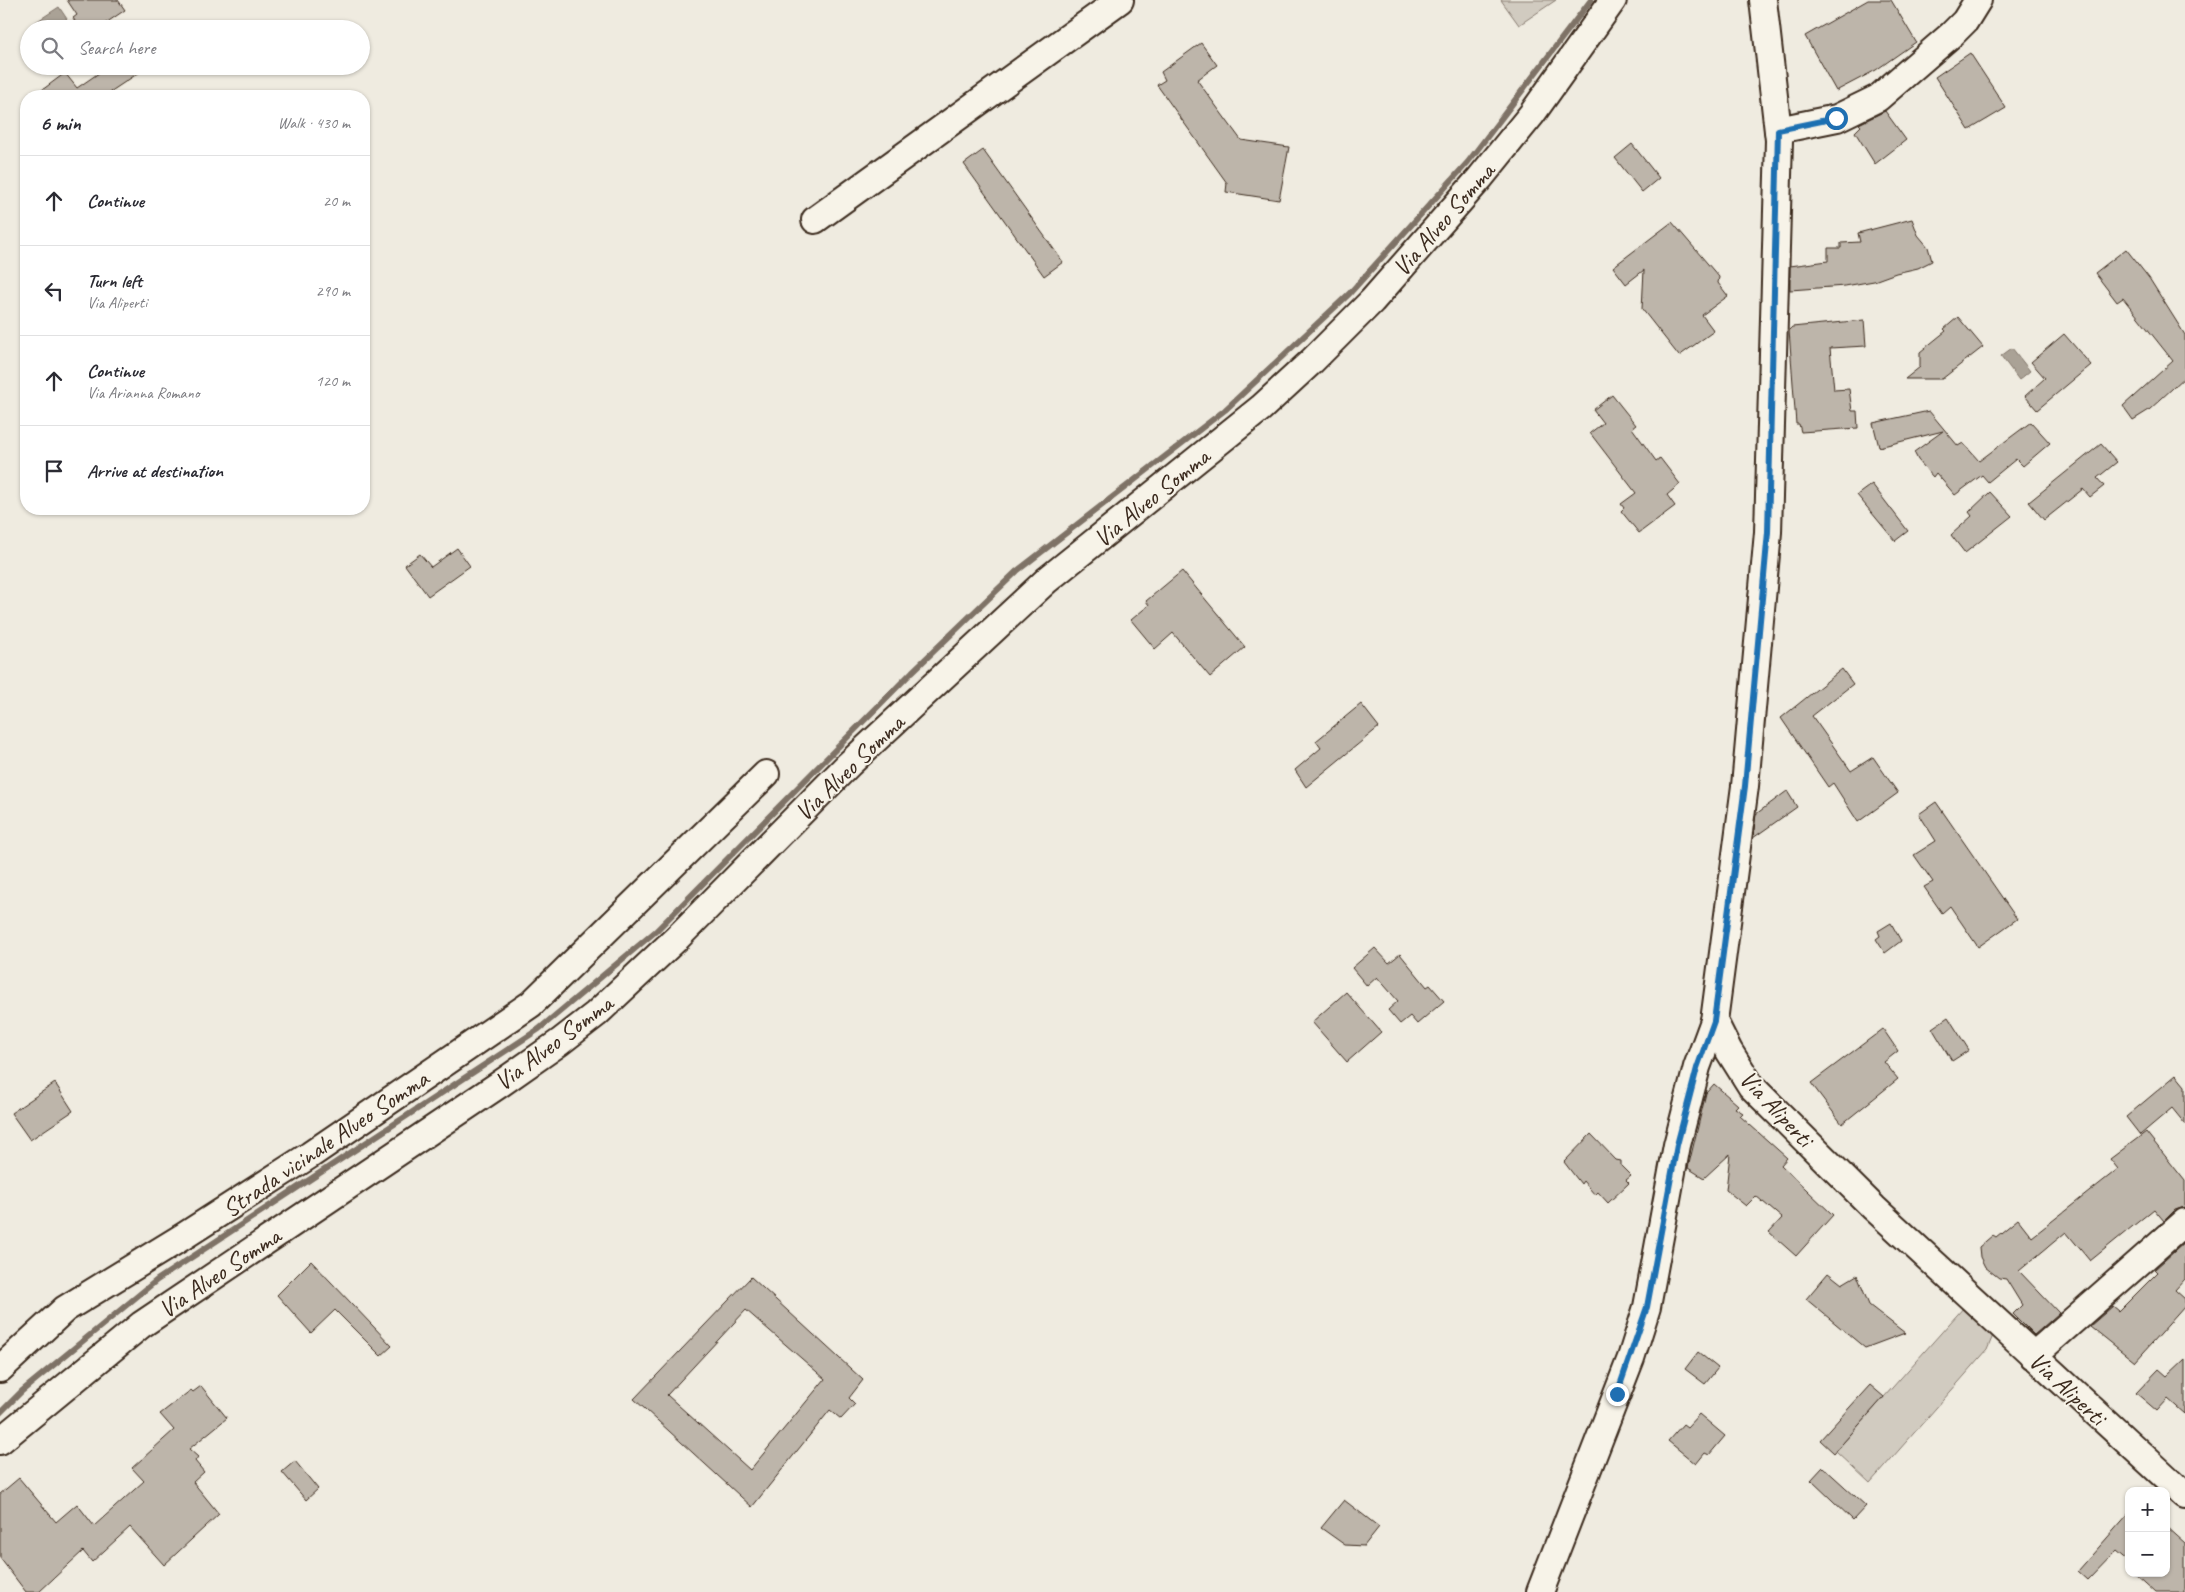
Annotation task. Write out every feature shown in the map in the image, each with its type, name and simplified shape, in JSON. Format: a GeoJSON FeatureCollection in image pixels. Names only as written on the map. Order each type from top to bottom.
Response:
{"type":"FeatureCollection","features":[{"type":"Feature","properties":{"kind":"street"},"geometry":{"type":"LineString","coordinates":[[815,220],[1120,0]]}},
{"type":"Feature","properties":{"kind":"street","name":"Via Alveo Somma"},"geometry":{"type":"LineString","coordinates":[[0,1441],[141,1325],[515,1073],[596,1014],[677,938],[849,764],[1033,593],[1261,408],[1312,361],[1372,301],[1480,178],[1532,114],[1613,0]]}},
{"type":"Feature","properties":{"kind":"street"},"geometry":{"type":"LineString","coordinates":[[1540,1592],[1631,1358],[1647,1307],[1677,1145],[1697,1068],[1714,1021],[1745,786],[1768,532],[1778,130],[1763,0]]}},
{"type":"Feature","properties":{"kind":"street"},"geometry":{"type":"LineString","coordinates":[[1778,130],[1836,118],[1878,98],[1965,22],[1978,0]]}},
{"type":"Feature","properties":{"kind":"street","name":"Strada vicinale Alveo Somma"},"geometry":{"type":"LineString","coordinates":[[0,1369],[65,1309],[184,1236],[310,1155],[531,1004],[638,902],[766,774]]}},
{"type":"Feature","properties":{"kind":"street","name":"Via Aliperti"},"geometry":{"type":"LineString","coordinates":[[1714,1021],[1729,1051],[1751,1086],[1874,1208],[2032,1356],[2185,1495]]}},
{"type":"Feature","properties":{"kind":"street"},"geometry":{"type":"LineString","coordinates":[[2032,1356],[2185,1222]]}},
{"type":"Feature","properties":{"kind":"shaded area"},"geometry":{"type":"Polygon","coordinates":[[[1501,0],[1556,0],[1519,25],[1501,0]]]}},
{"type":"Feature","properties":{"kind":"shaded area"},"geometry":{"type":"Polygon","coordinates":[[[59,7],[67,19],[65,20],[39,20],[59,7]]]}},
{"type":"Feature","properties":{"kind":"shaded area"},"geometry":{"type":"Polygon","coordinates":[[[2012,348],[2030,371],[2019,380],[2001,356],[2012,348]]]}},
{"type":"Feature","properties":{"kind":"shaded area"},"geometry":{"type":"Polygon","coordinates":[[[1965,1306],[1994,1333],[1987,1350],[1870,1483],[1836,1451],[1965,1306]]]}},
{"type":"Feature","properties":{"kind":"building"},"geometry":{"type":"Polygon","coordinates":[[[67,0],[118,0],[125,10],[110,20],[74,20],[73,18],[77,15],[67,0]]]}},
{"type":"Feature","properties":{"kind":"building"},"geometry":{"type":"Polygon","coordinates":[[[1868,0],[1891,0],[1916,42],[1876,70],[1836,91],[1805,36],[1868,0]]]}},
{"type":"Feature","properties":{"kind":"building"},"geometry":{"type":"Polygon","coordinates":[[[1201,43],[1217,65],[1197,80],[1241,140],[1289,147],[1279,200],[1226,192],[1227,183],[1157,85],[1165,80],[1161,72],[1201,43]]]}},
{"type":"Feature","properties":{"kind":"building"},"geometry":{"type":"Polygon","coordinates":[[[1970,53],[2006,108],[1969,130],[1935,77],[1970,53]]]}},
{"type":"Feature","properties":{"kind":"building"},"geometry":{"type":"Polygon","coordinates":[[[62,75],[67,75],[77,88],[96,75],[136,75],[113,90],[42,90],[62,75]]]}},
{"type":"Feature","properties":{"kind":"building"},"geometry":{"type":"Polygon","coordinates":[[[1885,111],[1906,140],[1875,164],[1855,132],[1861,126],[1859,124],[1885,111]]]}},
{"type":"Feature","properties":{"kind":"building"},"geometry":{"type":"Polygon","coordinates":[[[1632,144],[1659,178],[1642,192],[1615,158],[1632,144]]]}},
{"type":"Feature","properties":{"kind":"building"},"geometry":{"type":"Polygon","coordinates":[[[983,150],[1063,262],[1044,276],[964,164],[983,150]]]}},
{"type":"Feature","properties":{"kind":"building"},"geometry":{"type":"Polygon","coordinates":[[[1912,219],[1918,235],[1928,247],[1932,261],[1918,268],[1874,281],[1845,286],[1790,290],[1790,266],[1828,261],[1828,248],[1841,248],[1841,243],[1860,242],[1858,233],[1912,219]]]}},
{"type":"Feature","properties":{"kind":"building"},"geometry":{"type":"Polygon","coordinates":[[[1672,222],[1719,277],[1718,283],[1728,296],[1702,315],[1714,331],[1679,356],[1642,309],[1644,270],[1626,284],[1613,267],[1672,222]]]}},
{"type":"Feature","properties":{"kind":"building"},"geometry":{"type":"Polygon","coordinates":[[[2126,249],[2149,278],[2185,335],[2185,377],[2149,410],[2133,420],[2123,406],[2173,361],[2123,298],[2117,302],[2095,273],[2126,249]]]}},
{"type":"Feature","properties":{"kind":"building"},"geometry":{"type":"Polygon","coordinates":[[[1958,317],[1983,347],[1942,379],[1905,379],[1920,367],[1920,352],[1946,331],[1944,329],[1958,317]]]}},
{"type":"Feature","properties":{"kind":"building"},"geometry":{"type":"Polygon","coordinates":[[[1864,320],[1866,346],[1830,348],[1834,390],[1849,389],[1852,411],[1857,411],[1858,428],[1801,432],[1799,424],[1796,424],[1789,330],[1792,327],[1864,320]]]}},
{"type":"Feature","properties":{"kind":"building"},"geometry":{"type":"Polygon","coordinates":[[[2064,334],[2091,365],[2037,410],[2025,396],[2045,378],[2031,362],[2064,334]]]}},
{"type":"Feature","properties":{"kind":"building"},"geometry":{"type":"Polygon","coordinates":[[[1612,395],[1636,425],[1632,428],[1656,461],[1660,458],[1680,484],[1667,495],[1675,506],[1639,533],[1621,511],[1624,508],[1621,504],[1636,493],[1590,433],[1603,423],[1593,410],[1612,395]]]}},
{"type":"Feature","properties":{"kind":"building"},"geometry":{"type":"Polygon","coordinates":[[[1929,411],[1958,446],[1963,443],[1979,461],[2031,422],[2050,443],[2023,466],[2016,459],[1988,482],[1982,475],[1955,495],[1936,473],[1933,477],[1918,460],[1914,452],[1943,431],[1879,447],[1873,423],[1929,411]]]}},
{"type":"Feature","properties":{"kind":"building"},"geometry":{"type":"Polygon","coordinates":[[[2101,444],[2117,462],[2097,478],[2104,486],[2090,497],[2083,489],[2044,520],[2029,502],[2101,444]]]}},
{"type":"Feature","properties":{"kind":"building"},"geometry":{"type":"Polygon","coordinates":[[[1872,484],[1908,531],[1895,541],[1857,495],[1872,484]]]}},
{"type":"Feature","properties":{"kind":"building"},"geometry":{"type":"Polygon","coordinates":[[[1990,492],[2012,516],[1965,553],[1951,535],[1972,516],[1969,512],[1990,492]]]}},
{"type":"Feature","properties":{"kind":"building"},"geometry":{"type":"Polygon","coordinates":[[[457,548],[470,566],[428,596],[405,565],[420,554],[431,567],[457,548]]]}},
{"type":"Feature","properties":{"kind":"building"},"geometry":{"type":"Polygon","coordinates":[[[1182,571],[1245,647],[1210,677],[1173,633],[1155,649],[1131,620],[1149,605],[1146,601],[1182,571]]]}},
{"type":"Feature","properties":{"kind":"building"},"geometry":{"type":"Polygon","coordinates":[[[1842,669],[1853,684],[1812,716],[1851,771],[1873,757],[1898,793],[1858,822],[1833,783],[1828,787],[1781,718],[1842,669]]]}},
{"type":"Feature","properties":{"kind":"building"},"geometry":{"type":"Polygon","coordinates":[[[1361,704],[1379,727],[1306,787],[1295,770],[1321,748],[1316,741],[1361,704]]]}},
{"type":"Feature","properties":{"kind":"building"},"geometry":{"type":"Polygon","coordinates":[[[1787,791],[1797,807],[1753,838],[1756,814],[1787,791]]]}},
{"type":"Feature","properties":{"kind":"building"},"geometry":{"type":"Polygon","coordinates":[[[1936,802],[2017,919],[1978,947],[1950,906],[1942,913],[1924,887],[1933,882],[1914,855],[1936,841],[1919,814],[1936,802]]]}},
{"type":"Feature","properties":{"kind":"building"},"geometry":{"type":"Polygon","coordinates":[[[1891,923],[1901,941],[1885,953],[1876,939],[1880,936],[1878,931],[1891,923]]]}},
{"type":"Feature","properties":{"kind":"building"},"geometry":{"type":"Polygon","coordinates":[[[1375,948],[1389,963],[1400,954],[1427,987],[1430,985],[1444,1001],[1417,1024],[1410,1016],[1400,1024],[1388,1010],[1398,1001],[1377,977],[1367,986],[1352,968],[1375,948]]]}},
{"type":"Feature","properties":{"kind":"building"},"geometry":{"type":"Polygon","coordinates":[[[1346,992],[1381,1032],[1347,1062],[1312,1022],[1346,992]]]}},
{"type":"Feature","properties":{"kind":"building"},"geometry":{"type":"Polygon","coordinates":[[[1948,1017],[1969,1050],[1952,1061],[1932,1028],[1948,1017]]]}},
{"type":"Feature","properties":{"kind":"building"},"geometry":{"type":"Polygon","coordinates":[[[1883,1029],[1898,1051],[1884,1062],[1898,1079],[1842,1124],[1811,1083],[1883,1029]]]}},
{"type":"Feature","properties":{"kind":"building"},"geometry":{"type":"Polygon","coordinates":[[[2176,1075],[2185,1086],[2185,1124],[2172,1108],[2140,1135],[2126,1117],[2176,1075]]]}},
{"type":"Feature","properties":{"kind":"building"},"geometry":{"type":"Polygon","coordinates":[[[55,1083],[73,1111],[30,1140],[11,1113],[55,1083]]]}},
{"type":"Feature","properties":{"kind":"building"},"geometry":{"type":"Polygon","coordinates":[[[1714,1084],[1738,1105],[1735,1108],[1743,1113],[1740,1116],[1787,1158],[1781,1165],[1833,1215],[1796,1256],[1769,1232],[1782,1218],[1756,1196],[1746,1206],[1726,1190],[1730,1154],[1704,1178],[1688,1168],[1706,1093],[1714,1084]]]}},
{"type":"Feature","properties":{"kind":"building"},"geometry":{"type":"Polygon","coordinates":[[[2146,1132],[2185,1181],[2185,1207],[2175,1210],[2164,1221],[2154,1209],[2090,1261],[2066,1232],[2019,1271],[2059,1313],[2034,1335],[2013,1314],[2022,1305],[2006,1279],[1999,1278],[1985,1267],[1980,1257],[1979,1247],[1993,1235],[1996,1237],[2018,1219],[2032,1237],[2118,1169],[2110,1159],[2146,1132]]]}},
{"type":"Feature","properties":{"kind":"building"},"geometry":{"type":"Polygon","coordinates":[[[1591,1134],[1616,1160],[1621,1161],[1621,1166],[1631,1176],[1626,1180],[1629,1183],[1608,1203],[1598,1192],[1595,1195],[1583,1181],[1581,1184],[1564,1162],[1591,1134]]]}},
{"type":"Feature","properties":{"kind":"building"},"geometry":{"type":"Polygon","coordinates":[[[2185,1242],[2185,1279],[2175,1290],[2185,1299],[2185,1306],[2135,1362],[2090,1326],[2113,1306],[2119,1311],[2158,1272],[2155,1269],[2185,1242]]]}},
{"type":"Feature","properties":{"kind":"building"},"geometry":{"type":"Polygon","coordinates":[[[311,1261],[392,1346],[381,1356],[335,1310],[311,1333],[277,1295],[311,1261]]]}},
{"type":"Feature","properties":{"kind":"building"},"geometry":{"type":"Polygon","coordinates":[[[1828,1273],[1842,1284],[1857,1275],[1869,1305],[1905,1333],[1865,1348],[1806,1299],[1828,1273]]]}},
{"type":"Feature","properties":{"kind":"building"},"geometry":{"type":"Polygon","coordinates":[[[751,1277],[863,1380],[849,1398],[855,1404],[841,1419],[830,1410],[752,1507],[634,1399],[751,1277]],[[746,1310],[667,1395],[750,1470],[825,1379],[746,1310]]]}},
{"type":"Feature","properties":{"kind":"building"},"geometry":{"type":"Polygon","coordinates":[[[1698,1352],[1718,1368],[1705,1384],[1685,1369],[1698,1352]]]}},
{"type":"Feature","properties":{"kind":"building"},"geometry":{"type":"Polygon","coordinates":[[[2185,1359],[2185,1414],[2168,1399],[2157,1411],[2136,1393],[2159,1369],[2167,1376],[2185,1359]]]}},
{"type":"Feature","properties":{"kind":"building"},"geometry":{"type":"Polygon","coordinates":[[[1870,1385],[1884,1397],[1834,1453],[1820,1440],[1870,1385]]]}},
{"type":"Feature","properties":{"kind":"building"},"geometry":{"type":"Polygon","coordinates":[[[201,1386],[227,1418],[189,1449],[198,1457],[195,1461],[204,1472],[193,1482],[219,1514],[164,1565],[130,1527],[92,1562],[83,1551],[39,1592],[26,1592],[0,1558],[0,1494],[19,1478],[56,1522],[77,1504],[94,1526],[144,1481],[132,1468],[174,1430],[160,1414],[191,1390],[193,1392],[201,1386]]]}},
{"type":"Feature","properties":{"kind":"building"},"geometry":{"type":"Polygon","coordinates":[[[1699,1414],[1725,1436],[1709,1455],[1705,1453],[1696,1464],[1668,1441],[1683,1424],[1687,1427],[1699,1414]]]}},
{"type":"Feature","properties":{"kind":"building"},"geometry":{"type":"Polygon","coordinates":[[[295,1461],[318,1489],[306,1500],[282,1472],[295,1461]]]}},
{"type":"Feature","properties":{"kind":"building"},"geometry":{"type":"Polygon","coordinates":[[[1823,1467],[1866,1506],[1853,1520],[1811,1480],[1823,1467]]]}},
{"type":"Feature","properties":{"kind":"building"},"geometry":{"type":"Polygon","coordinates":[[[1344,1500],[1379,1527],[1364,1546],[1345,1545],[1321,1528],[1344,1500]]]}},
{"type":"Feature","properties":{"kind":"building"},"geometry":{"type":"Polygon","coordinates":[[[2125,1518],[2125,1559],[2116,1551],[2088,1580],[2078,1571],[2125,1518]]]}},
{"type":"Feature","properties":{"kind":"building"},"geometry":{"type":"Polygon","coordinates":[[[2170,1530],[2185,1543],[2185,1592],[2155,1592],[2138,1577],[2170,1577],[2170,1530]]]}},
{"type":"Feature","properties":{"kind":"waterway"},"geometry":{"type":"LineString","coordinates":[[0,1413],[22,1391],[157,1280],[539,1029],[656,931],[912,672],[1017,571],[1225,410],[1349,294],[1468,162],[1591,0]]}},
{"type":"Feature","properties":{"kind":"route"},"geometry":{"type":"LineString","coordinates":[[1617,1394],[1647,1307],[1677,1145],[1697,1068],[1714,1021],[1745,786],[1768,532],[1778,130],[1836,118]]}}]}
